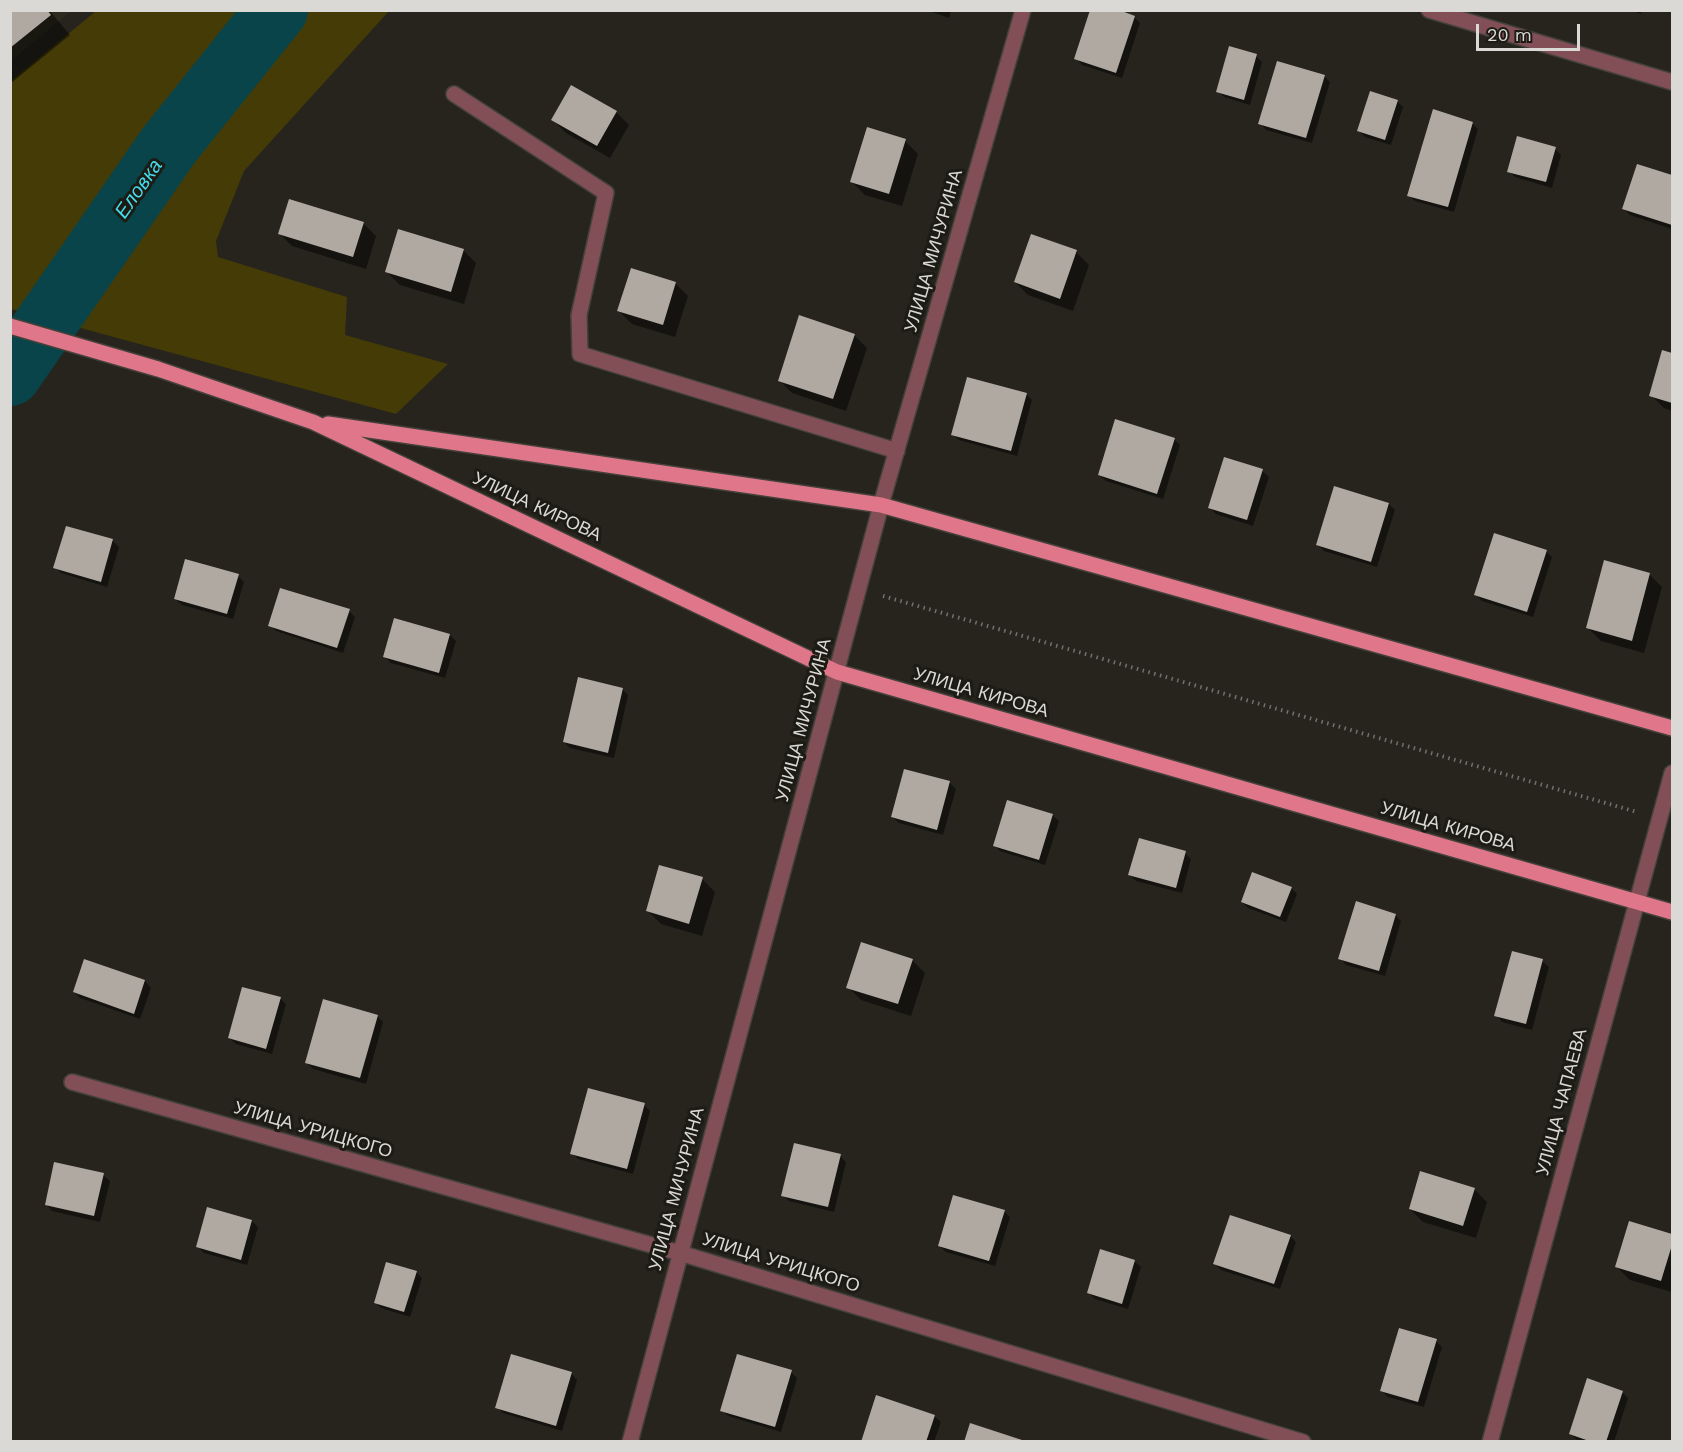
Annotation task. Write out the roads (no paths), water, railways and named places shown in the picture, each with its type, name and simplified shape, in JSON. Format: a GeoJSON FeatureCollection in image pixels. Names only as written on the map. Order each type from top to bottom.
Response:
{"type":"FeatureCollection","features":[{"type":"Feature","properties":{"kind":"main road","name":"УЛИЦА КИРОВА"},"geometry":{"type":"LineString","coordinates":[[10,327],[159,369],[313,422],[837,672],[1672,912]]}},
{"type":"Feature","properties":{"kind":"main road","name":"УЛИЦА КИРОВА"},"geometry":{"type":"LineString","coordinates":[[313,422],[881,505],[1672,728]]}},
{"type":"Feature","properties":{"kind":"street","name":"УЛИЦА МИЧУРИНА"},"geometry":{"type":"LineString","coordinates":[[630,1442],[881,505],[1023,10]]}},
{"type":"Feature","properties":{"kind":"street"},"geometry":{"type":"LineString","coordinates":[[1429,10],[1672,82]]}},
{"type":"Feature","properties":{"kind":"street"},"geometry":{"type":"LineString","coordinates":[[454,94],[606,193],[579,315],[580,354],[897,451]]}},
{"type":"Feature","properties":{"kind":"street","name":"УЛИЦА ЧАПАЕВА"},"geometry":{"type":"LineString","coordinates":[[1490,1442],[1672,773]]}},
{"type":"Feature","properties":{"kind":"street","name":"УЛИЦА УРИЦКОГО"},"geometry":{"type":"LineString","coordinates":[[72,1082],[680,1253],[1303,1442]]}},
{"type":"Feature","properties":{"kind":"waterway","name":"Еловка"},"geometry":{"type":"LineString","coordinates":[[10,375],[169,145],[277,10]]}}]}
